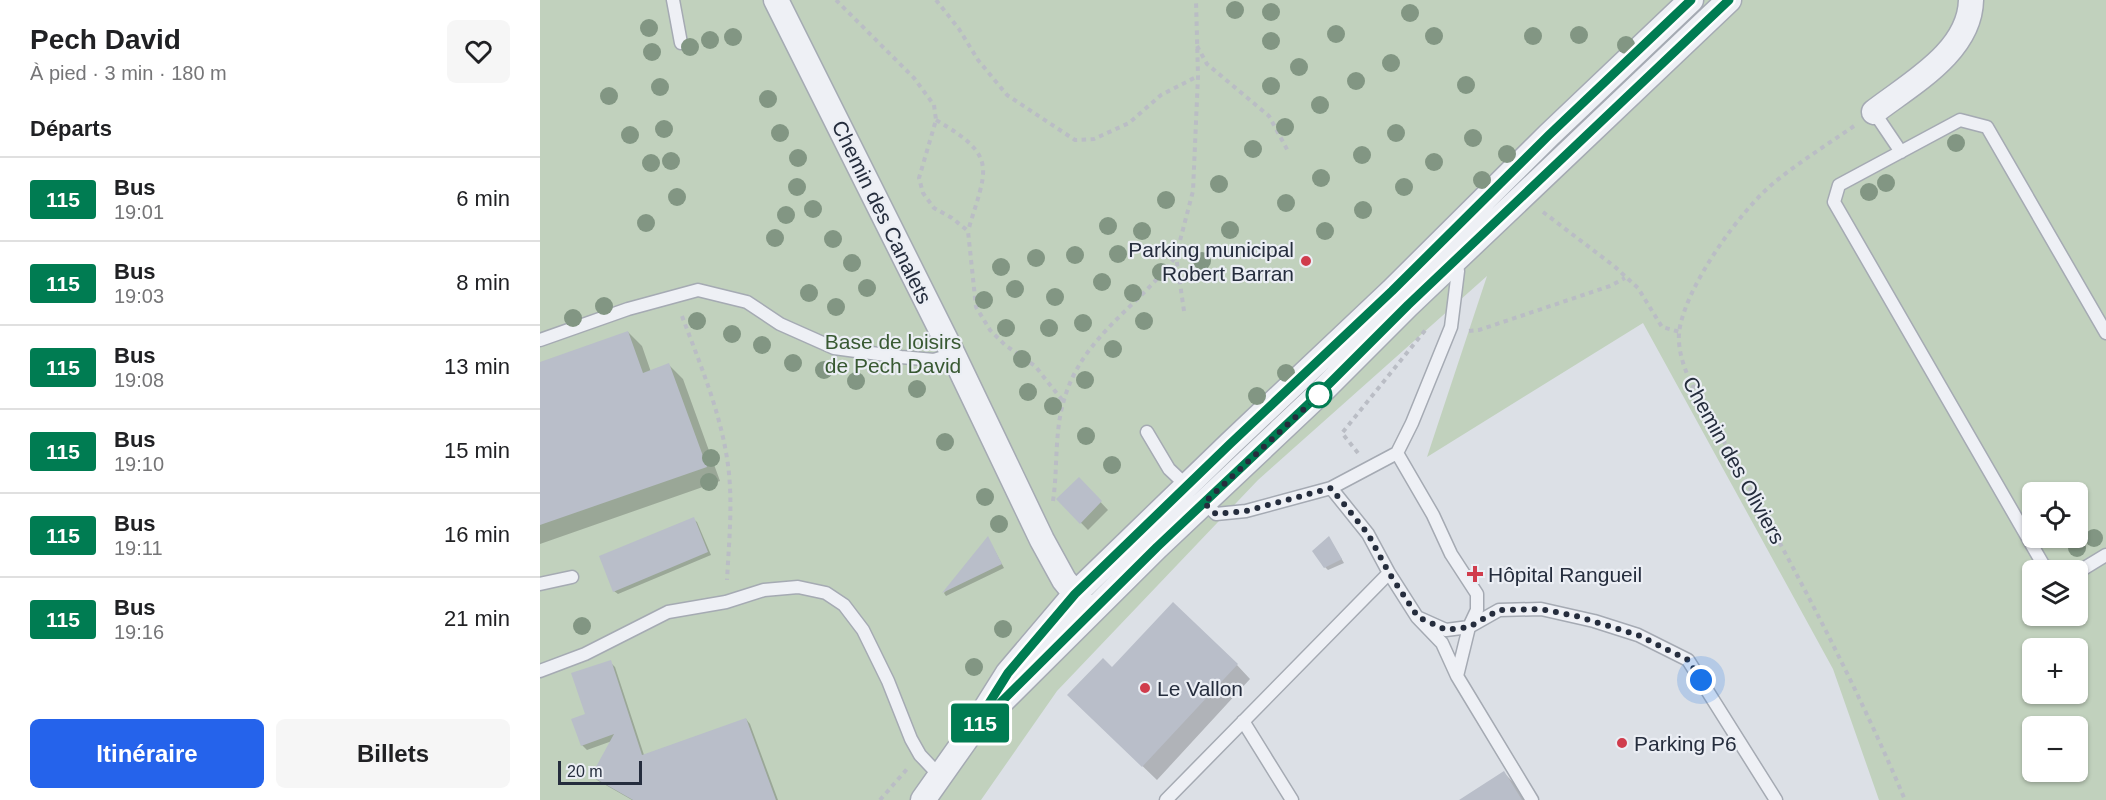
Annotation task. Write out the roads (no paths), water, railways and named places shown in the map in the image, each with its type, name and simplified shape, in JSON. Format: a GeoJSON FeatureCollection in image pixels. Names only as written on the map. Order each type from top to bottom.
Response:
{"type":"FeatureCollection","features":[{"type":"Feature","properties":{"kind":"street","name":"Chemin des Canalets"},"geometry":{"type":"LineString","coordinates":[[776,0],[953,354],[1042,540],[1064,580],[1083,603]]}},
{"type":"Feature","properties":{"kind":"street"},"geometry":{"type":"LineString","coordinates":[[923,800],[971,732],[1187,486],[1691,0]]}},
{"type":"Feature","properties":{"kind":"street"},"geometry":{"type":"LineString","coordinates":[[1083,603],[1204,503],[1319,394],[1408,305],[1454,264],[1729,0]]}},
{"type":"Feature","properties":{"kind":"street"},"geometry":{"type":"LineString","coordinates":[[1874,112],[1937,63],[1956,43],[1965,27],[1971,9],[1971,0]]}},
{"type":"Feature","properties":{"kind":"lane"},"geometry":{"type":"LineString","coordinates":[[673,0],[681,43]]}},
{"type":"Feature","properties":{"kind":"lane"},"geometry":{"type":"LineString","coordinates":[[1874,112],[1901,152]]}},
{"type":"Feature","properties":{"kind":"lane"},"geometry":{"type":"LineString","coordinates":[[2041,560],[1834,202],[1839,185],[1960,120],[1987,127],[2106,333]]}},
{"type":"Feature","properties":{"kind":"lane"},"geometry":{"type":"LineString","coordinates":[[1147,432],[1169,469],[1216,514],[1246,511],[1331,488],[1397,453],[1412,423],[1450,327],[1458,270],[1439,245]]}},
{"type":"Feature","properties":{"kind":"lane"},"geometry":{"type":"LineString","coordinates":[[540,340],[628,309],[698,290],[747,302],[780,324],[834,348],[934,360],[953,354]]}},
{"type":"Feature","properties":{"kind":"lane"},"geometry":{"type":"LineString","coordinates":[[1397,453],[1451,554],[1477,594],[1477,610],[1469,627],[1457,676]]}},
{"type":"Feature","properties":{"kind":"lane"},"geometry":{"type":"LineString","coordinates":[[1331,488],[1368,534],[1389,573],[1418,617],[1442,643],[1457,676],[1532,800]]}},
{"type":"Feature","properties":{"kind":"lane"},"geometry":{"type":"LineString","coordinates":[[2088,566],[2106,555]]}},
{"type":"Feature","properties":{"kind":"lane"},"geometry":{"type":"LineString","coordinates":[[1166,800],[1389,573]]}},
{"type":"Feature","properties":{"kind":"lane"},"geometry":{"type":"LineString","coordinates":[[540,584],[572,578]]}},
{"type":"Feature","properties":{"kind":"lane"},"geometry":{"type":"LineString","coordinates":[[540,671],[585,654],[668,612],[726,602],[764,590],[798,587],[826,593],[844,605],[863,630],[888,681],[911,739],[920,755],[939,775]]}},
{"type":"Feature","properties":{"kind":"lane"},"geometry":{"type":"LineString","coordinates":[[1418,617],[1446,630],[1469,627],[1499,610],[1540,609],[1594,621],[1638,635],[1688,660],[1776,800]]}},
{"type":"Feature","properties":{"kind":"lane"},"geometry":{"type":"LineString","coordinates":[[1243,722],[1292,800]]}},
{"type":"Feature","properties":{"kind":"place","name":"Parking municipal Robert Barran"},"geometry":{"type":"Point","coordinates":[1306,261]}},
{"type":"Feature","properties":{"kind":"place","name":"Hôpital Rangueil"},"geometry":{"type":"Point","coordinates":[1475,574]}},
{"type":"Feature","properties":{"kind":"place","name":"Le Vallon"},"geometry":{"type":"Point","coordinates":[1145,688]}},
{"type":"Feature","properties":{"kind":"place","name":"Parking P6"},"geometry":{"type":"Point","coordinates":[1622,743]}},
{"type":"Feature","properties":{"kind":"park label","name":"Base de loisirs de Pech David"},"geometry":{"type":"Point","coordinates":[893,353]}}]}
